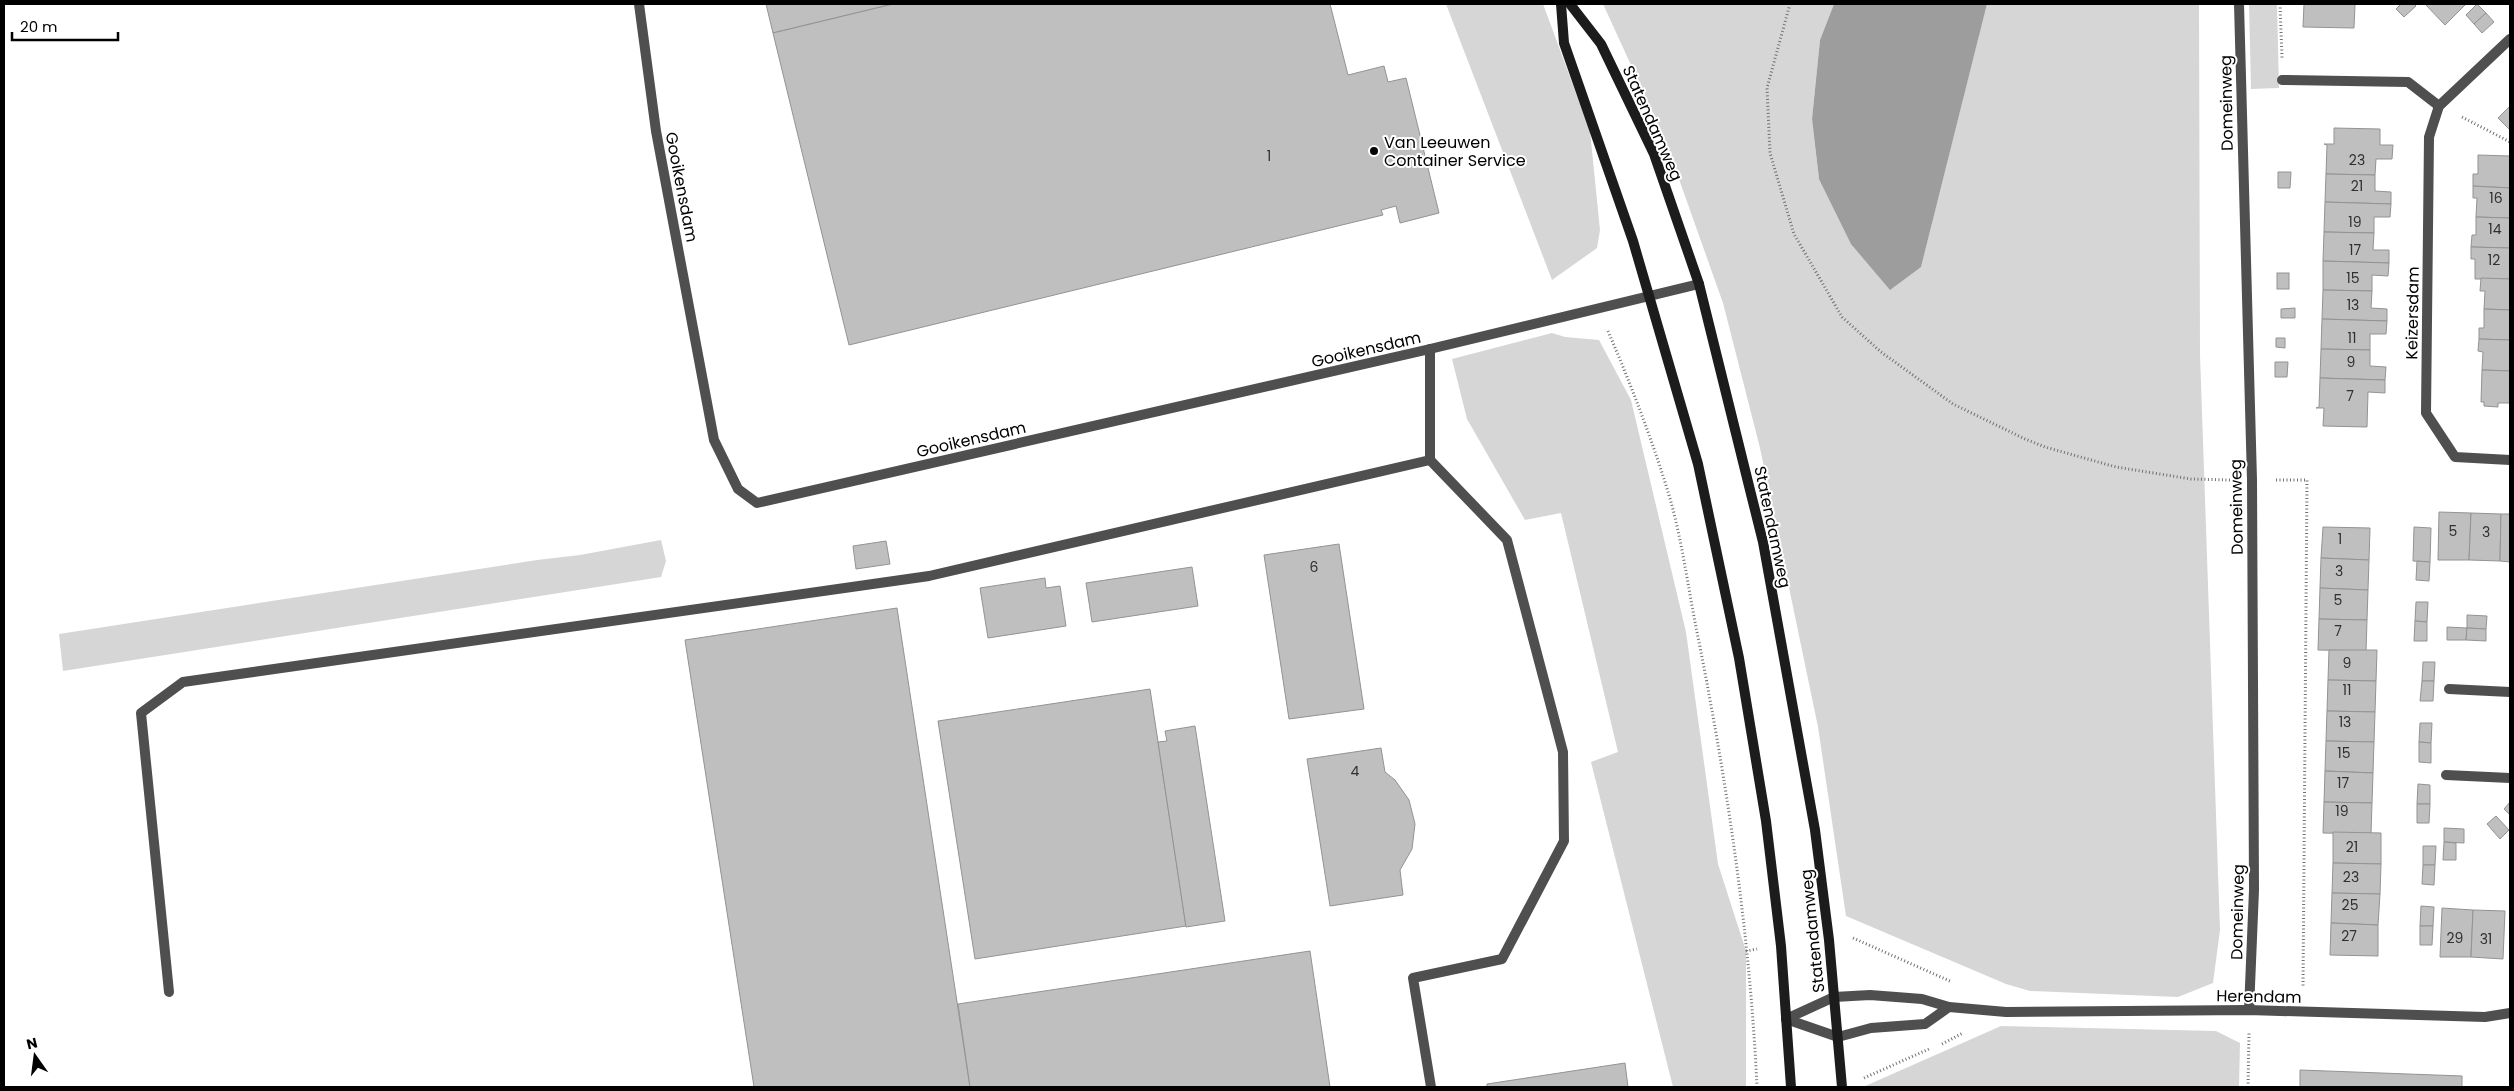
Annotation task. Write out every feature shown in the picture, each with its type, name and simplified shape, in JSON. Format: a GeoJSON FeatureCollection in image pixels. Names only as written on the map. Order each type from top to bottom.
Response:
{"type":"FeatureCollection","features":[{"type":"Feature","properties":{"kind":"main road","name":"Statendamweg"},"geometry":{"type":"LineString","coordinates":[[1560,4],[1564,43],[1651,296],[1698,464],[1739,658],[1766,821],[1781,946],[1791,1086]]}},
{"type":"Feature","properties":{"kind":"main road","name":"Statendamweg"},"geometry":{"type":"LineString","coordinates":[[1570,4],[1601,44],[1654,154],[1698,284],[1763,542],[1815,830],[1829,940],[1842,1085]]}},
{"type":"Feature","properties":{"kind":"street","name":"Gooikensdam"},"geometry":{"type":"LineString","coordinates":[[639,4],[656,131],[714,440],[738,489],[757,503],[1600,310],[1698,284]]}},
{"type":"Feature","properties":{"kind":"street","name":"Domeinweg"},"geometry":{"type":"LineString","coordinates":[[2239,4],[2252,480],[2254,890],[2249,1010]]}},
{"type":"Feature","properties":{"kind":"street"},"geometry":{"type":"LineString","coordinates":[[2282,80],[2408,82],[2439,106],[2510,39]]}},
{"type":"Feature","properties":{"kind":"street","name":"Keizersdam"},"geometry":{"type":"LineString","coordinates":[[2439,106],[2430,138],[2426,413],[2455,457],[2510,460]]}},
{"type":"Feature","properties":{"kind":"street"},"geometry":{"type":"LineString","coordinates":[[1430,349],[1430,460],[1507,540],[1563,752],[1564,840],[1502,959],[1413,978],[1431,1087]]}},
{"type":"Feature","properties":{"kind":"street"},"geometry":{"type":"LineString","coordinates":[[169,992],[141,713],[183,682],[929,576],[1430,460]]}},
{"type":"Feature","properties":{"kind":"street"},"geometry":{"type":"LineString","coordinates":[[2449,689],[2510,692]]}},
{"type":"Feature","properties":{"kind":"street"},"geometry":{"type":"LineString","coordinates":[[2446,775],[2510,778]]}},
{"type":"Feature","properties":{"kind":"street","name":"Herendam"},"geometry":{"type":"LineString","coordinates":[[1786,1019],[1834,997],[1870,995],[1922,999],[1949,1007],[2006,1012],[2249,1010],[2485,1017],[2510,1013]]}},
{"type":"Feature","properties":{"kind":"street"},"geometry":{"type":"LineString","coordinates":[[1786,1019],[1838,1037],[1871,1028],[1925,1024],[1949,1007]]}},
{"type":"Feature","properties":{"kind":"path"},"geometry":{"type":"LineString","coordinates":[[1790,4],[1767,88],[1770,153],[1794,234],[1842,317],[1881,352],[1953,404],[2045,447],[2116,468],[2191,479],[2307,480],[2303,1012]]}},
{"type":"Feature","properties":{"kind":"path"},"geometry":{"type":"LineString","coordinates":[[2439,106],[2510,142]]}},
{"type":"Feature","properties":{"kind":"path"},"geometry":{"type":"LineString","coordinates":[[1600,310],[1640,406],[1670,498],[1708,687],[1730,820],[1754,1013],[1757,1087],[1791,1086]]}},
{"type":"Feature","properties":{"kind":"path"},"geometry":{"type":"LineString","coordinates":[[1829,940],[1855,938],[1960,986]]}},
{"type":"Feature","properties":{"kind":"path"},"geometry":{"type":"LineString","coordinates":[[1746,951],[1781,946]]}},
{"type":"Feature","properties":{"kind":"path"},"geometry":{"type":"LineString","coordinates":[[2248,1087],[2249,1010]]}},
{"type":"Feature","properties":{"kind":"path"},"geometry":{"type":"LineString","coordinates":[[1842,1085],[1853,1082],[1966,1032]]}},
{"type":"Feature","properties":{"kind":"shaded area"},"geometry":{"type":"Polygon","coordinates":[[[1446,4],[1543,4],[1590,131],[1600,230],[1597,248],[1552,280],[1446,4]]]}},
{"type":"Feature","properties":{"kind":"shaded area"},"geometry":{"type":"Polygon","coordinates":[[[1603,4],[1834,4],[1820,40],[1812,119],[1819,179],[1921,266],[1987,4],[2199,4],[2200,355],[2220,930],[2213,983],[2178,997],[2030,991],[2006,984],[1846,916],[1818,727],[1760,448],[1723,303],[1664,137],[1603,4]]]}},
{"type":"Feature","properties":{"kind":"shaded area"},"geometry":{"type":"Polygon","coordinates":[[[1834,4],[1987,4],[1921,267],[1890,290],[1851,244],[1819,179],[1812,119],[1820,40],[1834,4]]]}},
{"type":"Feature","properties":{"kind":"shaded area"},"geometry":{"type":"Polygon","coordinates":[[[2249,4],[2277,4],[2279,88],[2251,89],[2249,4]]]}},
{"type":"Feature","properties":{"kind":"shaded area"},"geometry":{"type":"Polygon","coordinates":[[[1552,333],[1565,337],[1599,340],[1631,400],[1686,632],[1718,864],[1746,951],[1746,1087],[1673,1087],[1591,762],[1618,752],[1561,513],[1525,520],[1467,419],[1452,359],[1552,333]]]}},
{"type":"Feature","properties":{"kind":"shaded area"},"geometry":{"type":"Polygon","coordinates":[[[661,540],[666,561],[661,577],[63,671],[59,634],[537,560],[580,555],[661,540]]]}},
{"type":"Feature","properties":{"kind":"shaded area"},"geometry":{"type":"Polygon","coordinates":[[[2001,1026],[2216,1031],[2240,1043],[2239,1087],[1863,1087],[2001,1026]]]}},
{"type":"Feature","properties":{"kind":"building"},"geometry":{"type":"Polygon","coordinates":[[[766,4],[893,4],[773,33],[766,4]]]}},
{"type":"Feature","properties":{"kind":"building"},"geometry":{"type":"Polygon","coordinates":[[[893,4],[1330,4],[1348,75],[1384,66],[1388,82],[1406,78],[1439,213],[1400,223],[1396,206],[1381,210],[1383,215],[849,345],[773,33],[893,4]]]}},
{"type":"Feature","properties":{"kind":"building"},"geometry":{"type":"Polygon","coordinates":[[[2304,4],[2355,4],[2354,28],[2303,27],[2304,4]]]}},
{"type":"Feature","properties":{"kind":"building"},"geometry":{"type":"Polygon","coordinates":[[[2401,4],[2414,4],[2416,6],[2404,17],[2396,9],[2401,4]]]}},
{"type":"Feature","properties":{"kind":"building"},"geometry":{"type":"Polygon","coordinates":[[[2425,4],[2466,4],[2445,25],[2425,4]]]}},
{"type":"Feature","properties":{"kind":"building"},"geometry":{"type":"Polygon","coordinates":[[[2477,4],[2486,13],[2474,24],[2466,15],[2477,4]]]}},
{"type":"Feature","properties":{"kind":"building"},"geometry":{"type":"Polygon","coordinates":[[[2486,13],[2494,22],[2482,33],[2474,24],[2486,13]]]}},
{"type":"Feature","properties":{"kind":"building"},"geometry":{"type":"Polygon","coordinates":[[[2510,106],[2510,130],[2498,118],[2510,106]]]}},
{"type":"Feature","properties":{"kind":"building"},"geometry":{"type":"Polygon","coordinates":[[[2334,128],[2380,129],[2380,145],[2393,145],[2392,159],[2376,159],[2375,175],[2326,174],[2327,145],[2324,144],[2334,144],[2334,128]]]}},
{"type":"Feature","properties":{"kind":"building"},"geometry":{"type":"Polygon","coordinates":[[[2478,155],[2510,156],[2510,188],[2473,186],[2473,174],[2478,174],[2478,155]]]}},
{"type":"Feature","properties":{"kind":"building"},"geometry":{"type":"Polygon","coordinates":[[[2278,172],[2291,172],[2290,188],[2278,188],[2278,172]]]}},
{"type":"Feature","properties":{"kind":"building"},"geometry":{"type":"Polygon","coordinates":[[[2326,174],[2375,175],[2375,191],[2391,192],[2391,204],[2325,202],[2326,174]]]}},
{"type":"Feature","properties":{"kind":"building"},"geometry":{"type":"Polygon","coordinates":[[[2473,186],[2510,188],[2510,218],[2476,217],[2477,198],[2473,198],[2473,186]]]}},
{"type":"Feature","properties":{"kind":"building"},"geometry":{"type":"Polygon","coordinates":[[[2325,202],[2391,204],[2390,217],[2374,217],[2374,233],[2324,232],[2325,202]]]}},
{"type":"Feature","properties":{"kind":"building"},"geometry":{"type":"Polygon","coordinates":[[[2476,217],[2510,218],[2510,248],[2471,247],[2472,235],[2476,235],[2476,217]]]}},
{"type":"Feature","properties":{"kind":"building"},"geometry":{"type":"Polygon","coordinates":[[[2324,232],[2374,233],[2373,250],[2389,250],[2389,263],[2323,261],[2324,232]]]}},
{"type":"Feature","properties":{"kind":"building"},"geometry":{"type":"Polygon","coordinates":[[[2471,247],[2510,248],[2510,279],[2475,279],[2475,259],[2471,259],[2471,247]]]}},
{"type":"Feature","properties":{"kind":"building"},"geometry":{"type":"Polygon","coordinates":[[[2323,261],[2389,263],[2388,276],[2372,275],[2372,291],[2323,290],[2323,261]]]}},
{"type":"Feature","properties":{"kind":"building"},"geometry":{"type":"Polygon","coordinates":[[[2277,273],[2289,273],[2289,289],[2277,289],[2277,273]]]}},
{"type":"Feature","properties":{"kind":"building"},"geometry":{"type":"Polygon","coordinates":[[[2481,278],[2510,279],[2510,310],[2484,309],[2485,291],[2480,291],[2481,278]]]}},
{"type":"Feature","properties":{"kind":"building"},"geometry":{"type":"Polygon","coordinates":[[[2323,290],[2372,291],[2371,308],[2387,309],[2387,321],[2322,319],[2323,290]]]}},
{"type":"Feature","properties":{"kind":"building"},"geometry":{"type":"Polygon","coordinates":[[[2295,308],[2295,318],[2281,318],[2281,309],[2295,308]]]}},
{"type":"Feature","properties":{"kind":"building"},"geometry":{"type":"Polygon","coordinates":[[[2484,309],[2510,310],[2510,340],[2479,339],[2479,328],[2484,328],[2484,309]]]}},
{"type":"Feature","properties":{"kind":"building"},"geometry":{"type":"Polygon","coordinates":[[[2322,319],[2387,321],[2386,334],[2370,334],[2370,350],[2321,349],[2322,319]]]}},
{"type":"Feature","properties":{"kind":"building"},"geometry":{"type":"Polygon","coordinates":[[[2276,338],[2285,338],[2285,348],[2276,347],[2276,338]]]}},
{"type":"Feature","properties":{"kind":"building"},"geometry":{"type":"Polygon","coordinates":[[[2479,339],[2510,340],[2510,371],[2482,370],[2483,352],[2478,351],[2479,339]]]}},
{"type":"Feature","properties":{"kind":"building"},"geometry":{"type":"Polygon","coordinates":[[[2321,349],[2370,350],[2370,366],[2386,367],[2385,380],[2320,378],[2321,349]]]}},
{"type":"Feature","properties":{"kind":"building"},"geometry":{"type":"Polygon","coordinates":[[[2275,362],[2288,362],[2287,377],[2275,377],[2275,362]]]}},
{"type":"Feature","properties":{"kind":"building"},"geometry":{"type":"Polygon","coordinates":[[[2482,370],[2510,371],[2510,403],[2498,403],[2498,407],[2484,406],[2484,402],[2481,402],[2482,370]]]}},
{"type":"Feature","properties":{"kind":"building"},"geometry":{"type":"Polygon","coordinates":[[[2320,378],[2385,380],[2385,393],[2368,392],[2367,427],[2323,426],[2324,408],[2316,408],[2319,407],[2320,378]]]}},
{"type":"Feature","properties":{"kind":"building"},"geometry":{"type":"Polygon","coordinates":[[[2439,512],[2471,513],[2469,560],[2438,560],[2439,512]]]}},
{"type":"Feature","properties":{"kind":"building"},"geometry":{"type":"Polygon","coordinates":[[[2471,513],[2501,514],[2500,561],[2469,560],[2471,513]]]}},
{"type":"Feature","properties":{"kind":"building"},"geometry":{"type":"Polygon","coordinates":[[[2501,514],[2510,514],[2510,562],[2500,561],[2501,514]]]}},
{"type":"Feature","properties":{"kind":"building"},"geometry":{"type":"Polygon","coordinates":[[[2323,527],[2370,528],[2369,560],[2321,558],[2323,527]]]}},
{"type":"Feature","properties":{"kind":"building"},"geometry":{"type":"Polygon","coordinates":[[[2414,527],[2431,528],[2430,562],[2413,561],[2414,527]]]}},
{"type":"Feature","properties":{"kind":"building"},"geometry":{"type":"Polygon","coordinates":[[[886,541],[890,564],[856,569],[853,546],[886,541]]]}},
{"type":"Feature","properties":{"kind":"building"},"geometry":{"type":"Polygon","coordinates":[[[1339,544],[1364,709],[1289,719],[1264,555],[1339,544]]]}},
{"type":"Feature","properties":{"kind":"building"},"geometry":{"type":"Polygon","coordinates":[[[2321,558],[2369,560],[2368,590],[2320,588],[2321,558]]]}},
{"type":"Feature","properties":{"kind":"building"},"geometry":{"type":"Polygon","coordinates":[[[2417,561],[2430,562],[2429,581],[2416,580],[2417,561]]]}},
{"type":"Feature","properties":{"kind":"building"},"geometry":{"type":"Polygon","coordinates":[[[1192,567],[1198,606],[1092,622],[1086,583],[1192,567]]]}},
{"type":"Feature","properties":{"kind":"building"},"geometry":{"type":"Polygon","coordinates":[[[1045,578],[1046,588],[1060,586],[1066,626],[988,638],[980,588],[1045,578]]]}},
{"type":"Feature","properties":{"kind":"building"},"geometry":{"type":"Polygon","coordinates":[[[2320,588],[2368,590],[2367,620],[2319,619],[2320,588]]]}},
{"type":"Feature","properties":{"kind":"building"},"geometry":{"type":"Polygon","coordinates":[[[2416,602],[2428,602],[2427,622],[2415,621],[2416,602]]]}},
{"type":"Feature","properties":{"kind":"building"},"geometry":{"type":"Polygon","coordinates":[[[897,608],[970,1087],[754,1087],[685,640],[897,608]]]}},
{"type":"Feature","properties":{"kind":"building"},"geometry":{"type":"Polygon","coordinates":[[[2467,615],[2487,616],[2486,629],[2467,628],[2467,615]]]}},
{"type":"Feature","properties":{"kind":"building"},"geometry":{"type":"Polygon","coordinates":[[[2319,619],[2367,620],[2366,651],[2318,650],[2319,619]]]}},
{"type":"Feature","properties":{"kind":"building"},"geometry":{"type":"Polygon","coordinates":[[[2415,621],[2427,622],[2427,641],[2414,641],[2415,621]]]}},
{"type":"Feature","properties":{"kind":"building"},"geometry":{"type":"Polygon","coordinates":[[[2447,627],[2467,628],[2466,640],[2447,640],[2447,627]]]}},
{"type":"Feature","properties":{"kind":"building"},"geometry":{"type":"Polygon","coordinates":[[[2467,628],[2486,629],[2486,641],[2466,640],[2467,628]]]}},
{"type":"Feature","properties":{"kind":"building"},"geometry":{"type":"Polygon","coordinates":[[[2329,650],[2377,650],[2376,681],[2328,680],[2329,650]]]}},
{"type":"Feature","properties":{"kind":"building"},"geometry":{"type":"Polygon","coordinates":[[[2423,662],[2435,662],[2434,681],[2422,681],[2423,662]]]}},
{"type":"Feature","properties":{"kind":"building"},"geometry":{"type":"Polygon","coordinates":[[[2328,680],[2376,681],[2375,712],[2327,711],[2328,680]]]}},
{"type":"Feature","properties":{"kind":"building"},"geometry":{"type":"Polygon","coordinates":[[[2422,681],[2434,681],[2433,701],[2420,701],[2422,681]]]}},
{"type":"Feature","properties":{"kind":"building"},"geometry":{"type":"Polygon","coordinates":[[[1150,689],[1186,926],[975,959],[938,721],[1150,689]]]}},
{"type":"Feature","properties":{"kind":"building"},"geometry":{"type":"Polygon","coordinates":[[[2327,711],[2375,712],[2374,742],[2326,741],[2327,711]]]}},
{"type":"Feature","properties":{"kind":"building"},"geometry":{"type":"Polygon","coordinates":[[[2420,723],[2432,723],[2431,743],[2419,742],[2420,723]]]}},
{"type":"Feature","properties":{"kind":"building"},"geometry":{"type":"Polygon","coordinates":[[[1195,726],[1225,921],[1186,927],[1158,742],[1167,741],[1165,731],[1195,726]]]}},
{"type":"Feature","properties":{"kind":"building"},"geometry":{"type":"Polygon","coordinates":[[[2326,741],[2374,742],[2373,773],[2325,771],[2326,741]]]}},
{"type":"Feature","properties":{"kind":"building"},"geometry":{"type":"Polygon","coordinates":[[[2419,742],[2431,743],[2431,763],[2419,762],[2419,742]]]}},
{"type":"Feature","properties":{"kind":"building"},"geometry":{"type":"Polygon","coordinates":[[[1381,748],[1385,772],[1395,780],[1409,800],[1415,824],[1412,849],[1400,870],[1403,895],[1330,906],[1307,759],[1381,748]]]}},
{"type":"Feature","properties":{"kind":"building"},"geometry":{"type":"Polygon","coordinates":[[[2325,771],[2373,773],[2372,803],[2324,802],[2325,771]]]}},
{"type":"Feature","properties":{"kind":"building"},"geometry":{"type":"Polygon","coordinates":[[[2418,784],[2430,785],[2430,804],[2417,804],[2418,784]]]}},
{"type":"Feature","properties":{"kind":"building"},"geometry":{"type":"Polygon","coordinates":[[[2324,802],[2372,803],[2371,834],[2323,833],[2324,802]]]}},
{"type":"Feature","properties":{"kind":"building"},"geometry":{"type":"Polygon","coordinates":[[[2510,802],[2510,815],[2504,809],[2510,802]]]}},
{"type":"Feature","properties":{"kind":"building"},"geometry":{"type":"Polygon","coordinates":[[[2417,804],[2430,804],[2429,823],[2417,823],[2417,804]]]}},
{"type":"Feature","properties":{"kind":"building"},"geometry":{"type":"Polygon","coordinates":[[[2496,816],[2509,830],[2500,839],[2487,824],[2496,816]]]}},
{"type":"Feature","properties":{"kind":"building"},"geometry":{"type":"Polygon","coordinates":[[[2444,828],[2464,829],[2464,843],[2444,842],[2444,828]]]}},
{"type":"Feature","properties":{"kind":"building"},"geometry":{"type":"Polygon","coordinates":[[[2333,832],[2381,833],[2381,864],[2333,863],[2333,832]]]}},
{"type":"Feature","properties":{"kind":"building"},"geometry":{"type":"Polygon","coordinates":[[[2444,842],[2456,843],[2456,860],[2443,860],[2444,842]]]}},
{"type":"Feature","properties":{"kind":"building"},"geometry":{"type":"Polygon","coordinates":[[[2423,846],[2436,846],[2435,865],[2423,865],[2423,846]]]}},
{"type":"Feature","properties":{"kind":"building"},"geometry":{"type":"Polygon","coordinates":[[[2333,863],[2381,864],[2380,894],[2332,893],[2333,863]]]}},
{"type":"Feature","properties":{"kind":"building"},"geometry":{"type":"Polygon","coordinates":[[[2423,865],[2435,865],[2434,885],[2422,884],[2423,865]]]}},
{"type":"Feature","properties":{"kind":"building"},"geometry":{"type":"Polygon","coordinates":[[[2332,893],[2380,894],[2378,925],[2331,923],[2332,893]]]}},
{"type":"Feature","properties":{"kind":"building"},"geometry":{"type":"Polygon","coordinates":[[[2421,906],[2434,907],[2433,926],[2420,926],[2421,906]]]}},
{"type":"Feature","properties":{"kind":"building"},"geometry":{"type":"Polygon","coordinates":[[[2442,908],[2473,910],[2471,957],[2440,957],[2442,908]]]}},
{"type":"Feature","properties":{"kind":"building"},"geometry":{"type":"Polygon","coordinates":[[[2473,910],[2505,911],[2503,959],[2471,957],[2473,910]]]}},
{"type":"Feature","properties":{"kind":"building"},"geometry":{"type":"Polygon","coordinates":[[[2331,923],[2378,925],[2378,956],[2330,955],[2331,923]]]}},
{"type":"Feature","properties":{"kind":"building"},"geometry":{"type":"Polygon","coordinates":[[[2420,926],[2433,926],[2432,945],[2420,945],[2420,926]]]}},
{"type":"Feature","properties":{"kind":"building"},"geometry":{"type":"Polygon","coordinates":[[[1310,951],[1330,1087],[970,1087],[958,1004],[1310,951]]]}},
{"type":"Feature","properties":{"kind":"building"},"geometry":{"type":"Polygon","coordinates":[[[1625,1063],[1628,1087],[1487,1087],[1487,1084],[1625,1063]]]}},
{"type":"Feature","properties":{"kind":"building"},"geometry":{"type":"Polygon","coordinates":[[[2300,1070],[2462,1076],[2462,1087],[2300,1087],[2300,1070]]]}},
{"type":"Feature","properties":{"kind":"place","name":"Van Leeuwen Container Service"},"geometry":{"type":"Point","coordinates":[1374,151]}}]}
